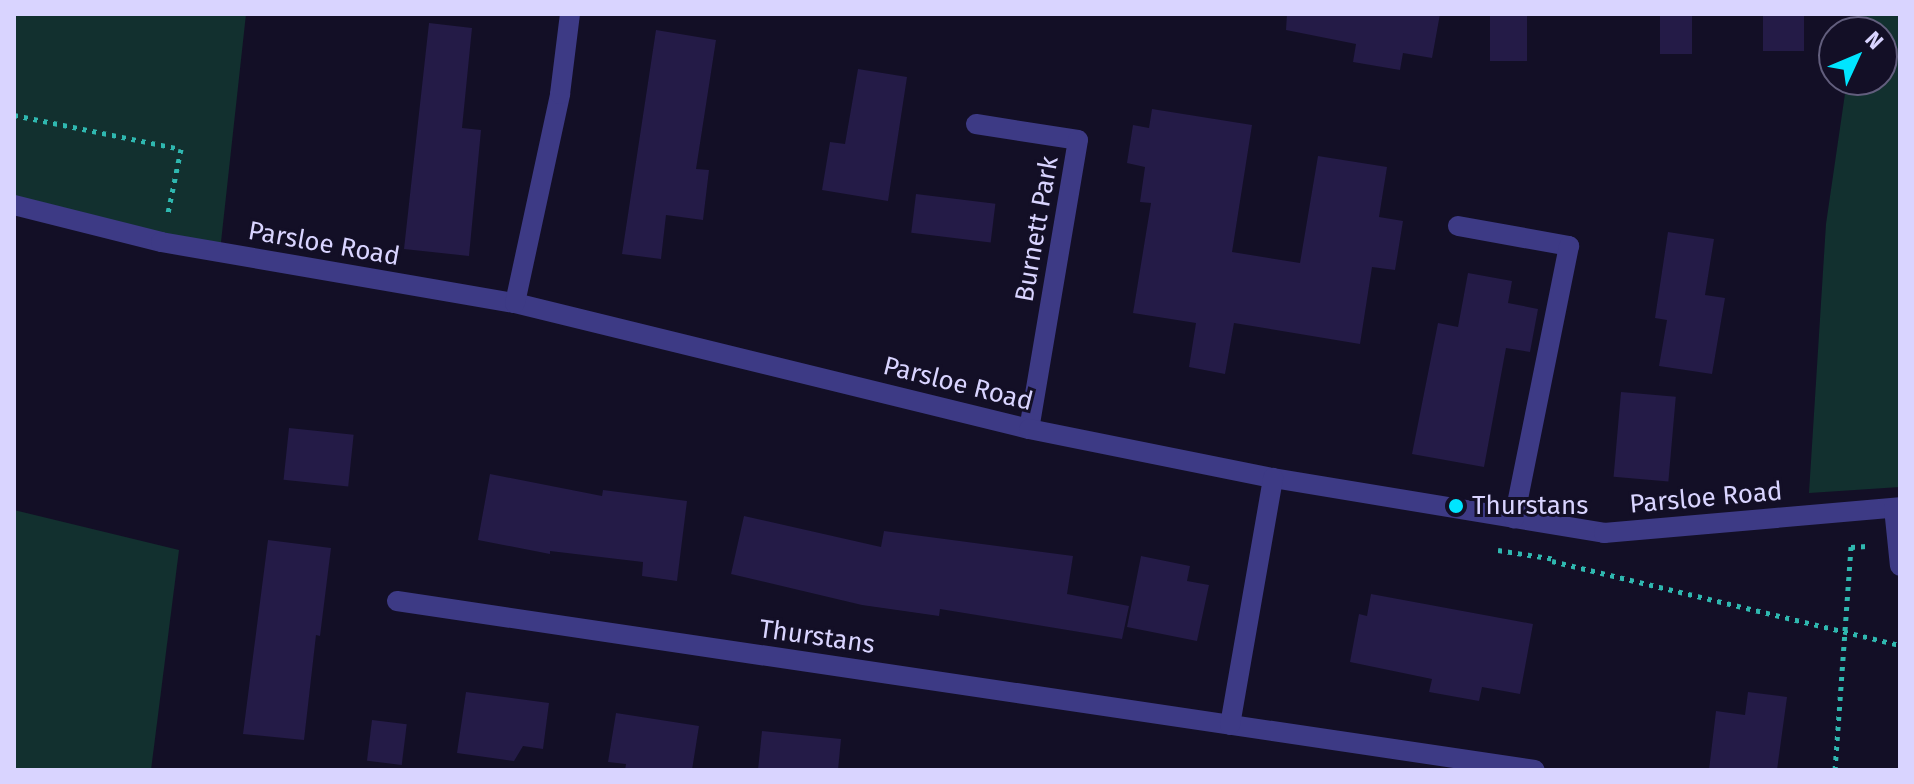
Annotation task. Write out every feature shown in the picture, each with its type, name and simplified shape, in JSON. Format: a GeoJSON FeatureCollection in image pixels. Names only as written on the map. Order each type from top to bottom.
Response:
{"type":"FeatureCollection","features":[{"type":"Feature","properties":{"kind":"street"},"geometry":{"type":"LineString","coordinates":[[515,303],[560,94],[570,14]]}},
{"type":"Feature","properties":{"kind":"street","name":"Burnett Park"},"geometry":{"type":"LineString","coordinates":[[976,124],[1078,140],[1029,429]]}},
{"type":"Feature","properties":{"kind":"street","name":"Parsloe Road"},"geometry":{"type":"LineString","coordinates":[[14,205],[161,242],[515,303],[1029,429],[1273,478],[1604,533],[1897,507]]}},
{"type":"Feature","properties":{"kind":"street"},"geometry":{"type":"LineString","coordinates":[[1458,226],[1569,246],[1514,518]]}},
{"type":"Feature","properties":{"kind":"street"},"geometry":{"type":"LineString","coordinates":[[1230,725],[1273,478]]}},
{"type":"Feature","properties":{"kind":"street"},"geometry":{"type":"LineString","coordinates":[[1897,507],[1900,566]]}},
{"type":"Feature","properties":{"kind":"street","name":"Thurstans"},"geometry":{"type":"LineString","coordinates":[[397,601],[1535,770]]}},
{"type":"Feature","properties":{"kind":"path"},"geometry":{"type":"LineString","coordinates":[[14,115],[181,149],[161,242]]}},
{"type":"Feature","properties":{"kind":"path"},"geometry":{"type":"LineString","coordinates":[[1835,770],[1851,547],[1897,543]]}},
{"type":"Feature","properties":{"kind":"path"},"geometry":{"type":"LineString","coordinates":[[1547,560],[1900,645]]}},
{"type":"Feature","properties":{"kind":"green space"},"geometry":{"type":"Polygon","coordinates":[[[14,14],[246,14],[220,251],[14,208],[14,14]]]}},
{"type":"Feature","properties":{"kind":"green space"},"geometry":{"type":"Polygon","coordinates":[[[1900,14],[1900,487],[1809,493],[1826,224],[1845,96],[1898,96],[1898,16],[1856,16],[1900,14]]]}},
{"type":"Feature","properties":{"kind":"green space"},"geometry":{"type":"Polygon","coordinates":[[[14,510],[179,550],[151,770],[14,770],[14,510]]]}},
{"type":"Feature","properties":{"kind":"building"},"geometry":{"type":"Polygon","coordinates":[[[1287,14],[1440,14],[1432,58],[1403,53],[1400,70],[1353,62],[1356,44],[1286,30],[1287,14]]]}},
{"type":"Feature","properties":{"kind":"building"},"geometry":{"type":"Polygon","coordinates":[[[1490,14],[1527,14],[1527,61],[1490,61],[1490,14]]]}},
{"type":"Feature","properties":{"kind":"building"},"geometry":{"type":"Polygon","coordinates":[[[1660,14],[1692,14],[1692,54],[1660,54],[1660,14]]]}},
{"type":"Feature","properties":{"kind":"building"},"geometry":{"type":"Polygon","coordinates":[[[1763,14],[1804,14],[1804,51],[1763,51],[1763,14]]]}},
{"type":"Feature","properties":{"kind":"building"},"geometry":{"type":"Polygon","coordinates":[[[429,23],[472,28],[462,128],[481,130],[469,256],[404,249],[429,23]]]}},
{"type":"Feature","properties":{"kind":"building"},"geometry":{"type":"Polygon","coordinates":[[[656,30],[716,40],[696,169],[709,170],[703,220],[666,215],[661,259],[622,254],[656,30]]]}},
{"type":"Feature","properties":{"kind":"building"},"geometry":{"type":"Polygon","coordinates":[[[858,69],[907,77],[888,201],[822,190],[830,142],[845,144],[858,69]]]}},
{"type":"Feature","properties":{"kind":"building"},"geometry":{"type":"Polygon","coordinates":[[[1152,109],[1252,125],[1232,252],[1300,263],[1318,156],[1387,167],[1379,217],[1403,221],[1395,270],[1372,267],[1360,344],[1234,323],[1225,374],[1189,367],[1196,323],[1133,313],[1151,203],[1140,202],[1145,167],[1127,163],[1133,125],[1149,128],[1152,109]]]}},
{"type":"Feature","properties":{"kind":"building"},"geometry":{"type":"Polygon","coordinates":[[[916,194],[995,204],[991,242],[911,233],[916,194]]]}},
{"type":"Feature","properties":{"kind":"building"},"geometry":{"type":"Polygon","coordinates":[[[1668,232],[1714,239],[1705,295],[1725,298],[1712,374],[1659,366],[1667,320],[1655,318],[1668,232]]]}},
{"type":"Feature","properties":{"kind":"building"},"geometry":{"type":"Polygon","coordinates":[[[1468,273],[1512,281],[1508,303],[1538,309],[1530,352],[1506,348],[1484,467],[1412,454],[1438,323],[1458,327],[1468,273]]]}},
{"type":"Feature","properties":{"kind":"building"},"geometry":{"type":"Polygon","coordinates":[[[1621,392],[1676,397],[1668,481],[1614,477],[1621,392]]]}},
{"type":"Feature","properties":{"kind":"building"},"geometry":{"type":"Polygon","coordinates":[[[289,428],[354,435],[348,487],[284,480],[289,428]]]}},
{"type":"Feature","properties":{"kind":"building"},"geometry":{"type":"Polygon","coordinates":[[[490,474],[602,496],[603,490],[687,501],[677,581],[642,576],[643,562],[550,551],[550,554],[478,540],[490,474]]]}},
{"type":"Feature","properties":{"kind":"building"},"geometry":{"type":"Polygon","coordinates":[[[744,516],[881,547],[884,531],[1073,556],[1067,594],[1129,606],[1122,639],[940,609],[939,616],[862,605],[731,574],[744,516]]]}},
{"type":"Feature","properties":{"kind":"building"},"geometry":{"type":"Polygon","coordinates":[[[268,540],[331,548],[320,636],[316,635],[304,740],[243,734],[268,540]]]}},
{"type":"Feature","properties":{"kind":"building"},"geometry":{"type":"Polygon","coordinates":[[[1141,556],[1190,566],[1187,581],[1209,585],[1197,641],[1127,627],[1141,556]]]}},
{"type":"Feature","properties":{"kind":"building"},"geometry":{"type":"Polygon","coordinates":[[[1371,594],[1533,624],[1520,694],[1482,687],[1479,701],[1429,692],[1432,679],[1350,662],[1359,614],[1367,616],[1371,594]]]}},
{"type":"Feature","properties":{"kind":"building"},"geometry":{"type":"Polygon","coordinates":[[[466,692],[549,703],[543,749],[523,746],[514,761],[457,753],[466,692]]]}},
{"type":"Feature","properties":{"kind":"building"},"geometry":{"type":"Polygon","coordinates":[[[1748,692],[1787,697],[1777,770],[1709,770],[1716,711],[1745,715],[1748,692]]]}},
{"type":"Feature","properties":{"kind":"building"},"geometry":{"type":"Polygon","coordinates":[[[616,713],[699,726],[692,770],[625,770],[626,764],[608,762],[616,713]]]}},
{"type":"Feature","properties":{"kind":"building"},"geometry":{"type":"Polygon","coordinates":[[[372,720],[407,724],[402,765],[367,761],[372,720]]]}},
{"type":"Feature","properties":{"kind":"building"},"geometry":{"type":"Polygon","coordinates":[[[762,731],[841,739],[838,770],[758,770],[762,731]]]}},
{"type":"Feature","properties":{"kind":"place","name":"Thurstans"},"geometry":{"type":"Point","coordinates":[1456,506]}}]}
